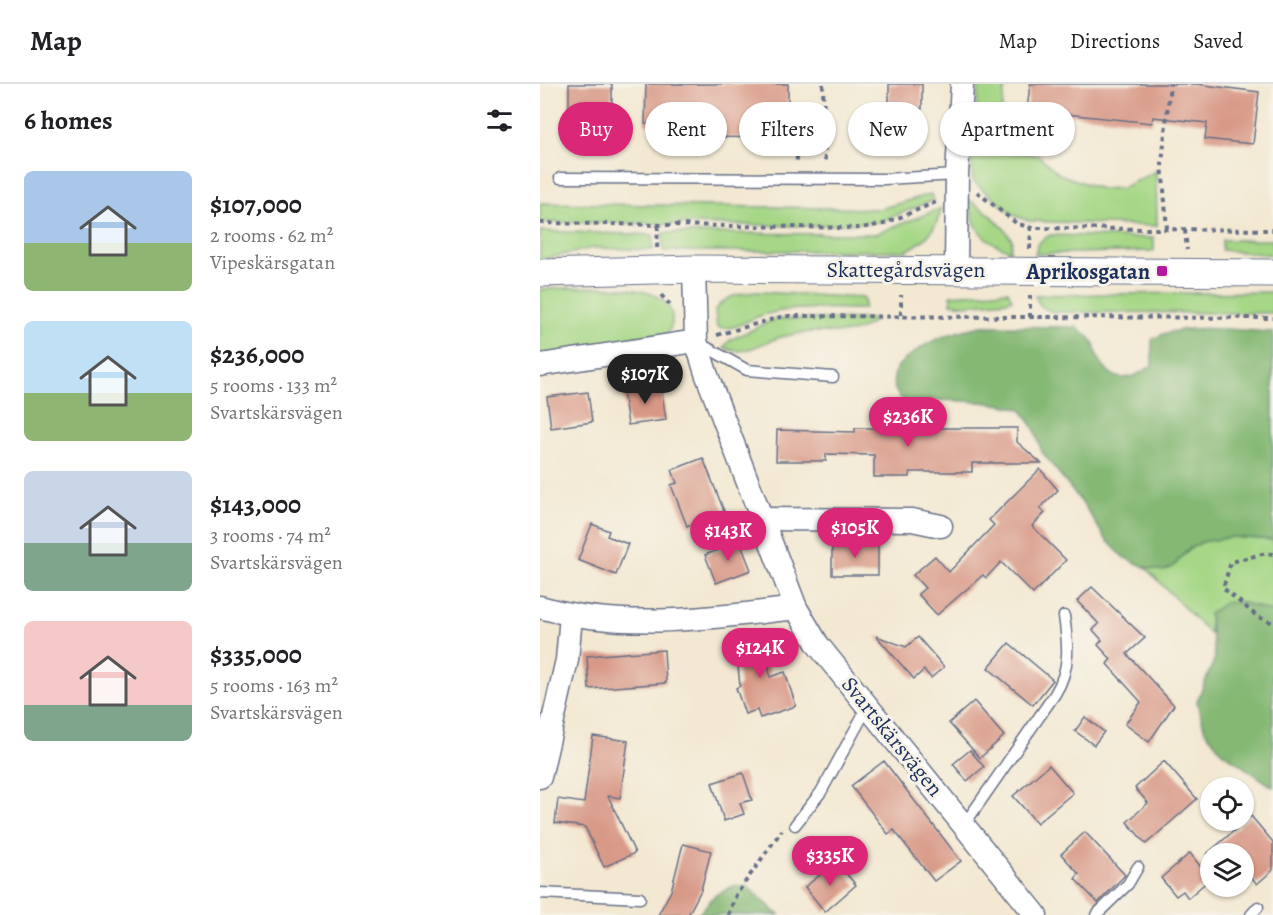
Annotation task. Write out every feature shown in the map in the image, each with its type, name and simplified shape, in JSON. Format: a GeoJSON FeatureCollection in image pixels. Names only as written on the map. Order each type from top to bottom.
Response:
{"type":"FeatureCollection","features":[{"type":"Feature","properties":{"kind":"street"},"geometry":{"type":"LineString","coordinates":[[957,269],[956,184],[962,84]]}},
{"type":"Feature","properties":{"kind":"street","name":"Skattegårdsvägen"},"geometry":{"type":"LineString","coordinates":[[540,273],[694,269],[957,269],[1273,273]]}},
{"type":"Feature","properties":{"kind":"street","name":"Svartskärsvägen"},"geometry":{"type":"LineString","coordinates":[[694,269],[696,341],[796,608],[818,645],[1036,915]]}},
{"type":"Feature","properties":{"kind":"street"},"geometry":{"type":"LineString","coordinates":[[540,365],[696,341]]}},
{"type":"Feature","properties":{"kind":"street"},"geometry":{"type":"LineString","coordinates":[[761,519],[912,520],[941,526]]}},
{"type":"Feature","properties":{"kind":"street"},"geometry":{"type":"LineString","coordinates":[[540,607],[572,616],[643,621],[692,620],[796,608]]}},
{"type":"Feature","properties":{"kind":"street"},"geometry":{"type":"LineString","coordinates":[[540,777],[548,707],[567,660],[572,616]]}},
{"type":"Feature","properties":{"kind":"lane"},"geometry":{"type":"LineString","coordinates":[[560,178],[826,179],[956,184]]}},
{"type":"Feature","properties":{"kind":"lane"},"geometry":{"type":"LineString","coordinates":[[696,341],[747,370],[833,377]]}},
{"type":"Feature","properties":{"kind":"lane"},"geometry":{"type":"LineString","coordinates":[[964,825],[1055,694],[1065,676],[1068,646],[1064,616]]}},
{"type":"Feature","properties":{"kind":"lane"},"geometry":{"type":"LineString","coordinates":[[795,825],[820,792],[868,706]]}},
{"type":"Feature","properties":{"kind":"lane"},"geometry":{"type":"LineString","coordinates":[[1096,915],[1128,884],[1138,867]]}},
{"type":"Feature","properties":{"kind":"lane"},"geometry":{"type":"LineString","coordinates":[[540,893],[640,898]]}},
{"type":"Feature","properties":{"kind":"path"},"geometry":{"type":"LineString","coordinates":[[823,84],[826,179]]}},
{"type":"Feature","properties":{"kind":"path"},"geometry":{"type":"LineString","coordinates":[[1167,229],[1162,163],[1170,84]]}},
{"type":"Feature","properties":{"kind":"path"},"geometry":{"type":"LineString","coordinates":[[797,156],[797,179]]}},
{"type":"Feature","properties":{"kind":"path"},"geometry":{"type":"LineString","coordinates":[[540,224],[860,228],[885,224],[956,184],[972,189],[1016,223],[1031,228],[1273,230]]}},
{"type":"Feature","properties":{"kind":"path"},"geometry":{"type":"LineString","coordinates":[[1185,230],[1187,250]]}},
{"type":"Feature","properties":{"kind":"path"},"geometry":{"type":"LineString","coordinates":[[901,296],[901,315]]}},
{"type":"Feature","properties":{"kind":"path"},"geometry":{"type":"LineString","coordinates":[[696,341],[784,316],[1273,318]]}},
{"type":"Feature","properties":{"kind":"path"},"geometry":{"type":"LineString","coordinates":[[1273,554],[1266,553],[1231,562],[1223,588],[1257,617],[1273,623]]}},
{"type":"Feature","properties":{"kind":"green space"},"geometry":{"type":"Polygon","coordinates":[[[979,84],[1005,84],[1003,102],[977,102],[979,84]]]}},
{"type":"Feature","properties":{"kind":"green space"},"geometry":{"type":"Polygon","coordinates":[[[971,156],[1039,156],[1059,174],[1101,189],[1122,188],[1156,171],[1157,226],[1029,221],[1013,215],[973,181],[971,156]]]}},
{"type":"Feature","properties":{"kind":"green space"},"geometry":{"type":"Polygon","coordinates":[[[931,194],[934,200],[879,222],[812,226],[540,222],[540,203],[880,209],[931,194]]]}},
{"type":"Feature","properties":{"kind":"green space"},"geometry":{"type":"Polygon","coordinates":[[[968,200],[987,212],[1003,228],[1012,240],[1010,251],[991,242],[980,233],[968,200]]]}},
{"type":"Feature","properties":{"kind":"green space"},"geometry":{"type":"Polygon","coordinates":[[[942,208],[929,234],[920,243],[906,251],[663,251],[663,233],[875,234],[942,208]]]}},
{"type":"Feature","properties":{"kind":"green space"},"geometry":{"type":"Polygon","coordinates":[[[540,231],[653,235],[653,250],[593,248],[540,260],[540,231]]]}},
{"type":"Feature","properties":{"kind":"green space"},"geometry":{"type":"Polygon","coordinates":[[[1050,235],[1154,238],[1154,251],[1035,254],[1038,243],[1050,235]]]}},
{"type":"Feature","properties":{"kind":"green space"},"geometry":{"type":"Polygon","coordinates":[[[1222,240],[1273,240],[1273,255],[1222,250],[1222,240]]]}},
{"type":"Feature","properties":{"kind":"green space"},"geometry":{"type":"Polygon","coordinates":[[[613,287],[633,289],[651,294],[664,301],[671,312],[672,325],[660,341],[540,358],[540,289],[613,287]]]}},
{"type":"Feature","properties":{"kind":"green space"},"geometry":{"type":"Polygon","coordinates":[[[1008,291],[1012,299],[1007,301],[964,305],[951,303],[951,295],[1008,291]]]}},
{"type":"Feature","properties":{"kind":"green space"},"geometry":{"type":"Polygon","coordinates":[[[759,292],[864,298],[864,309],[810,308],[783,311],[757,317],[733,327],[717,327],[715,310],[719,305],[740,294],[759,292]]]}},
{"type":"Feature","properties":{"kind":"green space"},"geometry":{"type":"Polygon","coordinates":[[[1273,292],[1273,313],[1054,312],[1042,306],[1035,295],[1273,292]]]}},
{"type":"Feature","properties":{"kind":"green space"},"geometry":{"type":"Polygon","coordinates":[[[775,319],[876,319],[856,331],[798,334],[739,351],[724,347],[730,340],[775,319]]]}},
{"type":"Feature","properties":{"kind":"green space"},"geometry":{"type":"Polygon","coordinates":[[[982,326],[1077,327],[1091,339],[1104,366],[1122,378],[1136,375],[1152,365],[1152,340],[1163,334],[1210,328],[1273,332],[1273,540],[1233,537],[1202,542],[1187,550],[1173,567],[1163,571],[1145,567],[1123,557],[1105,538],[1086,508],[1042,452],[1034,428],[1021,409],[978,402],[934,400],[910,402],[898,395],[894,378],[897,367],[901,363],[920,348],[939,338],[982,326]]]}},
{"type":"Feature","properties":{"kind":"green space"},"geometry":{"type":"Polygon","coordinates":[[[1233,537],[1273,540],[1273,612],[1241,602],[1209,614],[1210,634],[1145,567],[1166,569],[1172,567],[1191,548],[1204,541],[1233,537]]]}},
{"type":"Feature","properties":{"kind":"green space"},"geometry":{"type":"Polygon","coordinates":[[[1226,602],[1241,602],[1273,612],[1273,787],[1222,752],[1205,731],[1197,701],[1215,658],[1209,614],[1226,602]]]}},
{"type":"Feature","properties":{"kind":"green space"},"geometry":{"type":"Polygon","coordinates":[[[733,886],[748,887],[779,915],[698,915],[714,896],[733,886]]]}},
{"type":"Feature","properties":{"kind":"building"},"geometry":{"type":"Polygon","coordinates":[[[569,84],[612,84],[612,102],[569,102],[569,84]]]}},
{"type":"Feature","properties":{"kind":"building"},"geometry":{"type":"Polygon","coordinates":[[[646,84],[788,84],[788,102],[739,102],[739,137],[727,137],[727,102],[646,102],[646,84]]]}},
{"type":"Feature","properties":{"kind":"building"},"geometry":{"type":"Polygon","coordinates":[[[889,84],[922,84],[922,102],[889,102],[889,84]]]}},
{"type":"Feature","properties":{"kind":"building"},"geometry":{"type":"Polygon","coordinates":[[[1030,84],[1196,84],[1259,92],[1253,144],[1205,139],[1207,123],[1153,117],[1152,123],[1075,115],[1075,102],[1028,102],[1030,84]]]}},
{"type":"Feature","properties":{"kind":"building"},"geometry":{"type":"Polygon","coordinates":[[[661,385],[666,420],[628,425],[623,391],[661,385]]]}},
{"type":"Feature","properties":{"kind":"building"},"geometry":{"type":"Polygon","coordinates":[[[588,392],[592,422],[551,428],[547,397],[588,392]]]}},
{"type":"Feature","properties":{"kind":"building"},"geometry":{"type":"Polygon","coordinates":[[[855,428],[1017,428],[1017,442],[1041,463],[972,463],[972,472],[910,472],[910,477],[874,477],[874,455],[826,454],[826,461],[776,461],[777,430],[855,432],[855,428]]]}},
{"type":"Feature","properties":{"kind":"building"},"geometry":{"type":"Polygon","coordinates":[[[703,458],[724,511],[687,526],[671,485],[677,483],[672,470],[703,458]]]}},
{"type":"Feature","properties":{"kind":"building"},"geometry":{"type":"Polygon","coordinates":[[[1040,469],[1058,490],[1040,508],[1045,513],[1032,526],[1066,560],[1033,594],[1001,562],[986,578],[983,575],[937,615],[918,594],[925,588],[913,575],[935,556],[949,572],[994,525],[989,520],[1040,469]]]}},
{"type":"Feature","properties":{"kind":"building"},"geometry":{"type":"Polygon","coordinates":[[[592,524],[609,531],[607,536],[628,544],[616,575],[578,560],[592,524]]]}},
{"type":"Feature","properties":{"kind":"building"},"geometry":{"type":"Polygon","coordinates":[[[740,542],[751,570],[716,583],[705,555],[740,542]]]}},
{"type":"Feature","properties":{"kind":"building"},"geometry":{"type":"Polygon","coordinates":[[[832,543],[878,543],[878,575],[832,575],[832,543]]]}},
{"type":"Feature","properties":{"kind":"building"},"geometry":{"type":"Polygon","coordinates":[[[1092,587],[1145,638],[1127,654],[1174,705],[1149,742],[1125,724],[1141,702],[1107,664],[1111,659],[1098,645],[1102,640],[1093,630],[1099,624],[1077,601],[1092,587]]]}},
{"type":"Feature","properties":{"kind":"building"},"geometry":{"type":"Polygon","coordinates":[[[766,635],[770,677],[785,672],[796,706],[760,718],[757,710],[745,714],[736,688],[740,686],[735,638],[766,635]]]}},
{"type":"Feature","properties":{"kind":"building"},"geometry":{"type":"Polygon","coordinates":[[[876,636],[906,647],[918,637],[944,667],[931,678],[924,670],[914,679],[876,636]]]}},
{"type":"Feature","properties":{"kind":"building"},"geometry":{"type":"Polygon","coordinates":[[[1009,643],[1053,680],[1033,705],[988,668],[1009,643]]]}},
{"type":"Feature","properties":{"kind":"building"},"geometry":{"type":"Polygon","coordinates":[[[664,650],[666,683],[589,689],[587,656],[664,650]]]}},
{"type":"Feature","properties":{"kind":"building"},"geometry":{"type":"Polygon","coordinates":[[[974,701],[1004,736],[980,758],[949,723],[974,701]]]}},
{"type":"Feature","properties":{"kind":"building"},"geometry":{"type":"Polygon","coordinates":[[[1085,717],[1104,732],[1094,745],[1075,731],[1085,717]]]}},
{"type":"Feature","properties":{"kind":"building"},"geometry":{"type":"Polygon","coordinates":[[[593,736],[628,741],[620,798],[608,796],[635,853],[604,867],[585,827],[555,823],[558,799],[584,803],[593,736]]]}},
{"type":"Feature","properties":{"kind":"building"},"geometry":{"type":"Polygon","coordinates":[[[970,750],[984,767],[967,781],[953,764],[970,750]]]}},
{"type":"Feature","properties":{"kind":"building"},"geometry":{"type":"Polygon","coordinates":[[[884,761],[961,861],[934,881],[894,830],[888,834],[851,786],[884,761]]]}},
{"type":"Feature","properties":{"kind":"building"},"geometry":{"type":"Polygon","coordinates":[[[1164,761],[1197,799],[1146,844],[1127,822],[1148,803],[1135,788],[1164,761]]]}},
{"type":"Feature","properties":{"kind":"building"},"geometry":{"type":"Polygon","coordinates":[[[1049,765],[1073,793],[1037,823],[1013,796],[1049,765]]]}},
{"type":"Feature","properties":{"kind":"building"},"geometry":{"type":"Polygon","coordinates":[[[743,773],[752,800],[740,803],[744,814],[724,821],[712,783],[743,773]]]}},
{"type":"Feature","properties":{"kind":"building"},"geometry":{"type":"Polygon","coordinates":[[[1254,820],[1273,842],[1273,870],[1257,884],[1254,881],[1254,843],[1220,843],[1234,831],[1254,831],[1254,820]]]}},
{"type":"Feature","properties":{"kind":"building"},"geometry":{"type":"Polygon","coordinates":[[[1085,832],[1125,875],[1098,903],[1075,879],[1079,874],[1061,854],[1085,832]]]}},
{"type":"Feature","properties":{"kind":"building"},"geometry":{"type":"Polygon","coordinates":[[[683,844],[711,851],[701,890],[688,915],[658,915],[671,891],[683,844]]]}},
{"type":"Feature","properties":{"kind":"building"},"geometry":{"type":"Polygon","coordinates":[[[1190,853],[1200,866],[1200,888],[1188,898],[1183,891],[1176,896],[1161,878],[1190,853]]]}},
{"type":"Feature","properties":{"kind":"building"},"geometry":{"type":"Polygon","coordinates":[[[836,862],[856,885],[825,912],[805,887],[836,862]]]}},
{"type":"Feature","properties":{"kind":"place","name":"Aprikosgatan"},"geometry":{"type":"Point","coordinates":[1162,271]}}]}
